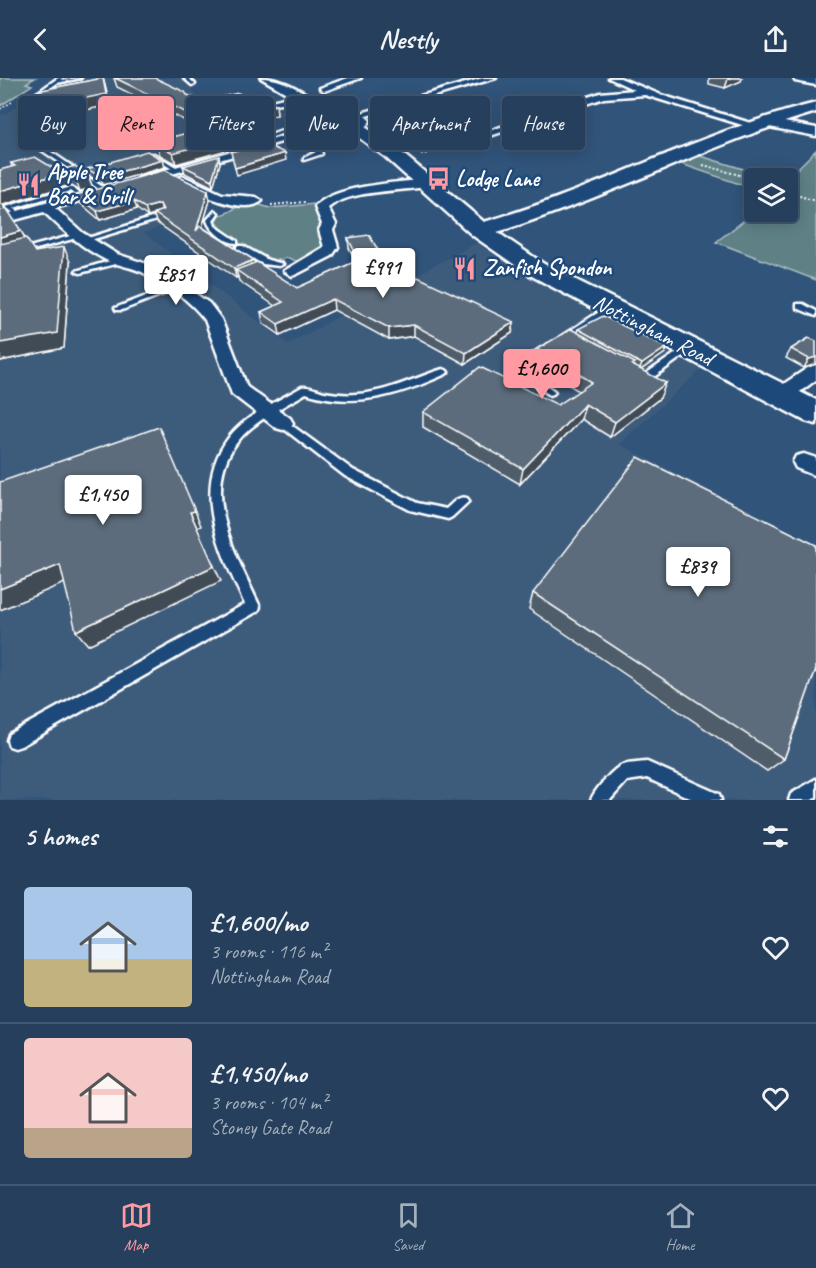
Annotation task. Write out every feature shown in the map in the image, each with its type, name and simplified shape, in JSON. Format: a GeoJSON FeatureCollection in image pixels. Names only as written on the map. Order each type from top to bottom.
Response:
{"type":"FeatureCollection","features":[{"type":"Feature","properties":{"kind":"main road"},"geometry":{"type":"LineString","coordinates":[[267,78],[298,96]]}},
{"type":"Feature","properties":{"kind":"main road"},"geometry":{"type":"LineString","coordinates":[[800,78],[815,79]]}},
{"type":"Feature","properties":{"kind":"main road"},"geometry":{"type":"LineString","coordinates":[[480,230],[524,217],[759,124],[816,107]]}},
{"type":"Feature","properties":{"kind":"main road","name":"Nottingham Road"},"geometry":{"type":"LineString","coordinates":[[358,124],[480,230],[536,269],[610,309],[816,412]]}},
{"type":"Feature","properties":{"kind":"street"},"geometry":{"type":"LineString","coordinates":[[324,88],[357,78]]}},
{"type":"Feature","properties":{"kind":"street"},"geometry":{"type":"LineString","coordinates":[[358,121],[492,78]]}},
{"type":"Feature","properties":{"kind":"street"},"geometry":{"type":"LineString","coordinates":[[613,78],[646,92],[759,124],[816,132]]}},
{"type":"Feature","properties":{"kind":"street"},"geometry":{"type":"LineString","coordinates":[[448,80],[471,85]]}},
{"type":"Feature","properties":{"kind":"street"},"geometry":{"type":"LineString","coordinates":[[490,133],[603,95],[646,92]]}},
{"type":"Feature","properties":{"kind":"street"},"geometry":{"type":"LineString","coordinates":[[137,181],[240,150]]}},
{"type":"Feature","properties":{"kind":"street"},"geometry":{"type":"LineString","coordinates":[[174,171],[209,195],[231,200],[256,201]]}},
{"type":"Feature","properties":{"kind":"street"},"geometry":{"type":"LineString","coordinates":[[292,271],[327,253],[331,246],[326,230],[329,224],[321,207],[324,202],[341,197],[426,183]]}},
{"type":"Feature","properties":{"kind":"street"},"geometry":{"type":"LineString","coordinates":[[0,220],[110,189]]}},
{"type":"Feature","properties":{"kind":"street"},"geometry":{"type":"LineString","coordinates":[[215,213],[231,200]]}},
{"type":"Feature","properties":{"kind":"street"},"geometry":{"type":"LineString","coordinates":[[46,207],[81,238],[120,260],[151,270],[203,306],[213,319],[239,390],[283,423]]}},
{"type":"Feature","properties":{"kind":"street"},"geometry":{"type":"LineString","coordinates":[[780,395],[816,371]]}},
{"type":"Feature","properties":{"kind":"lane"},"geometry":{"type":"LineString","coordinates":[[36,96],[62,78]]}},
{"type":"Feature","properties":{"kind":"lane"},"geometry":{"type":"LineString","coordinates":[[56,82],[80,78]]}},
{"type":"Feature","properties":{"kind":"lane"},"geometry":{"type":"LineString","coordinates":[[186,78],[193,84]]}},
{"type":"Feature","properties":{"kind":"lane"},"geometry":{"type":"LineString","coordinates":[[46,150],[110,189]]}},
{"type":"Feature","properties":{"kind":"lane"},"geometry":{"type":"LineString","coordinates":[[306,159],[319,154],[317,150]]}},
{"type":"Feature","properties":{"kind":"lane"},"geometry":{"type":"LineString","coordinates":[[152,155],[174,171]]}},
{"type":"Feature","properties":{"kind":"lane"},"geometry":{"type":"LineString","coordinates":[[19,215],[9,207],[71,189],[81,197]]}},
{"type":"Feature","properties":{"kind":"lane"},"geometry":{"type":"LineString","coordinates":[[215,213],[210,220],[212,228],[266,262],[292,271]]}},
{"type":"Feature","properties":{"kind":"lane"},"geometry":{"type":"LineString","coordinates":[[0,257],[161,217]]}},
{"type":"Feature","properties":{"kind":"lane"},"geometry":{"type":"LineString","coordinates":[[80,271],[120,260]]}},
{"type":"Feature","properties":{"kind":"lane"},"geometry":{"type":"LineString","coordinates":[[119,308],[178,287]]}},
{"type":"Feature","properties":{"kind":"lane"},"geometry":{"type":"LineString","coordinates":[[800,306],[816,314]]}},
{"type":"Feature","properties":{"kind":"lane"},"geometry":{"type":"LineString","coordinates":[[550,392],[514,368],[610,309]]}},
{"type":"Feature","properties":{"kind":"lane"},"geometry":{"type":"LineString","coordinates":[[566,336],[576,341]]}},
{"type":"Feature","properties":{"kind":"lane"},"geometry":{"type":"LineString","coordinates":[[634,374],[644,380],[688,348]]}},
{"type":"Feature","properties":{"kind":"lane"},"geometry":{"type":"LineString","coordinates":[[15,740],[253,607],[229,555],[218,512],[216,480],[234,440],[269,411],[305,389],[324,397],[376,397],[406,389],[443,372]]}},
{"type":"Feature","properties":{"kind":"lane"},"geometry":{"type":"LineString","coordinates":[[283,423],[349,473],[414,507],[448,514],[463,501]]}},
{"type":"Feature","properties":{"kind":"lane"},"geometry":{"type":"LineString","coordinates":[[599,800],[623,773],[646,770],[713,800]]}},
{"type":"Feature","properties":{"kind":"lane"},"geometry":{"type":"LineString","coordinates":[[797,800],[816,787]]}},
{"type":"Feature","properties":{"kind":"path"},"geometry":{"type":"LineString","coordinates":[[390,152],[403,150],[414,157],[436,150]]}},
{"type":"Feature","properties":{"kind":"path"},"geometry":{"type":"LineString","coordinates":[[676,157],[744,176]]}},
{"type":"Feature","properties":{"kind":"path"},"geometry":{"type":"LineString","coordinates":[[798,195],[815,201]]}},
{"type":"Feature","properties":{"kind":"path"},"geometry":{"type":"LineString","coordinates":[[256,201],[260,204],[275,206],[324,202]]}},
{"type":"Feature","properties":{"kind":"shaded area"},"geometry":{"type":"Polygon","coordinates":[[[59,78],[181,78],[197,96],[186,96],[186,141],[174,144],[174,96],[98,96],[98,150],[151,150],[94,165],[176,221],[144,233],[288,344],[476,243],[531,278],[703,368],[619,444],[816,544],[816,800],[0,800],[0,115],[18,105],[18,150],[86,150],[86,96],[32,96],[59,78]]]}},
{"type":"Feature","properties":{"kind":"shaded area"},"geometry":{"type":"Polygon","coordinates":[[[274,108],[286,113],[274,118],[274,108]]]}},
{"type":"Feature","properties":{"kind":"green space"},"geometry":{"type":"Polygon","coordinates":[[[0,78],[35,78],[26,83],[32,85],[0,106],[0,78]]]}},
{"type":"Feature","properties":{"kind":"green space"},"geometry":{"type":"Polygon","coordinates":[[[816,150],[816,280],[716,242],[744,220],[798,222],[798,168],[816,150]]]}},
{"type":"Feature","properties":{"kind":"green space"},"geometry":{"type":"Polygon","coordinates":[[[697,155],[744,169],[744,186],[678,163],[697,155]]]}},
{"type":"Feature","properties":{"kind":"green space"},"geometry":{"type":"Polygon","coordinates":[[[253,203],[270,208],[315,204],[315,209],[322,218],[324,246],[320,253],[301,262],[288,258],[269,260],[240,244],[216,221],[219,215],[241,205],[253,203]]]}},
{"type":"Feature","properties":{"kind":"building"},"geometry":{"type":"Polygon","coordinates":[[[103,78],[106,94],[86,98],[86,96],[45,96],[37,91],[103,78]]]}},
{"type":"Feature","properties":{"kind":"building"},"geometry":{"type":"Polygon","coordinates":[[[115,78],[155,78],[185,92],[190,96],[186,96],[186,112],[174,107],[174,96],[152,96],[115,78]]]}},
{"type":"Feature","properties":{"kind":"building"},"geometry":{"type":"Polygon","coordinates":[[[238,93],[245,96],[226,96],[238,93]]]}},
{"type":"Feature","properties":{"kind":"building"},"geometry":{"type":"Polygon","coordinates":[[[186,134],[186,149],[173,153],[168,150],[174,150],[174,137],[186,134]]]}},
{"type":"Feature","properties":{"kind":"building"},"geometry":{"type":"Polygon","coordinates":[[[274,148],[285,153],[235,168],[231,152],[274,150],[274,148]]]}},
{"type":"Feature","properties":{"kind":"building"},"geometry":{"type":"Polygon","coordinates":[[[147,151],[163,160],[101,177],[87,169],[147,151]]]}},
{"type":"Feature","properties":{"kind":"building"},"geometry":{"type":"Polygon","coordinates":[[[219,156],[212,180],[183,166],[219,156]]]}},
{"type":"Feature","properties":{"kind":"building"},"geometry":{"type":"Polygon","coordinates":[[[35,157],[58,171],[75,166],[88,175],[75,178],[65,172],[0,191],[0,170],[15,166],[11,163],[35,157]]]}},
{"type":"Feature","properties":{"kind":"building"},"geometry":{"type":"Polygon","coordinates":[[[165,170],[208,191],[196,231],[200,226],[254,260],[234,268],[154,213],[163,210],[160,204],[145,208],[134,201],[97,211],[76,195],[165,170]]]}},
{"type":"Feature","properties":{"kind":"building"},"geometry":{"type":"Polygon","coordinates":[[[7,209],[21,231],[0,237],[0,210],[7,209]]]}},
{"type":"Feature","properties":{"kind":"building"},"geometry":{"type":"Polygon","coordinates":[[[369,235],[390,270],[410,281],[418,277],[514,322],[466,353],[414,325],[389,328],[333,299],[278,324],[261,312],[283,302],[236,270],[257,262],[297,288],[359,260],[348,238],[369,235]]]}},
{"type":"Feature","properties":{"kind":"building"},"geometry":{"type":"Polygon","coordinates":[[[26,238],[35,252],[64,247],[57,333],[0,343],[0,244],[26,238]]]}},
{"type":"Feature","properties":{"kind":"building"},"geometry":{"type":"Polygon","coordinates":[[[603,316],[667,347],[642,364],[578,329],[603,316]]]}},
{"type":"Feature","properties":{"kind":"building"},"geometry":{"type":"Polygon","coordinates":[[[571,329],[635,363],[632,365],[666,383],[615,422],[585,404],[523,469],[423,412],[480,367],[558,405],[592,382],[537,349],[571,329]]]}},
{"type":"Feature","properties":{"kind":"building"},"geometry":{"type":"Polygon","coordinates":[[[809,338],[816,341],[816,357],[809,359],[791,349],[809,338]]]}},
{"type":"Feature","properties":{"kind":"building"},"geometry":{"type":"Polygon","coordinates":[[[159,427],[195,511],[190,512],[214,566],[76,631],[60,565],[0,589],[0,482],[159,427]]]}},
{"type":"Feature","properties":{"kind":"building"},"geometry":{"type":"Polygon","coordinates":[[[638,457],[816,545],[816,669],[784,759],[533,593],[638,457]]]}},
{"type":"Feature","properties":{"kind":"place","name":"Lodge Lane"},"geometry":{"type":"Point","coordinates":[438,179]}},
{"type":"Feature","properties":{"kind":"place","name":"Apple Tree Bar & Grill"},"geometry":{"type":"Point","coordinates":[29,185]}},
{"type":"Feature","properties":{"kind":"place","name":"Zanfish Spondon"},"geometry":{"type":"Point","coordinates":[465,268]}}]}
